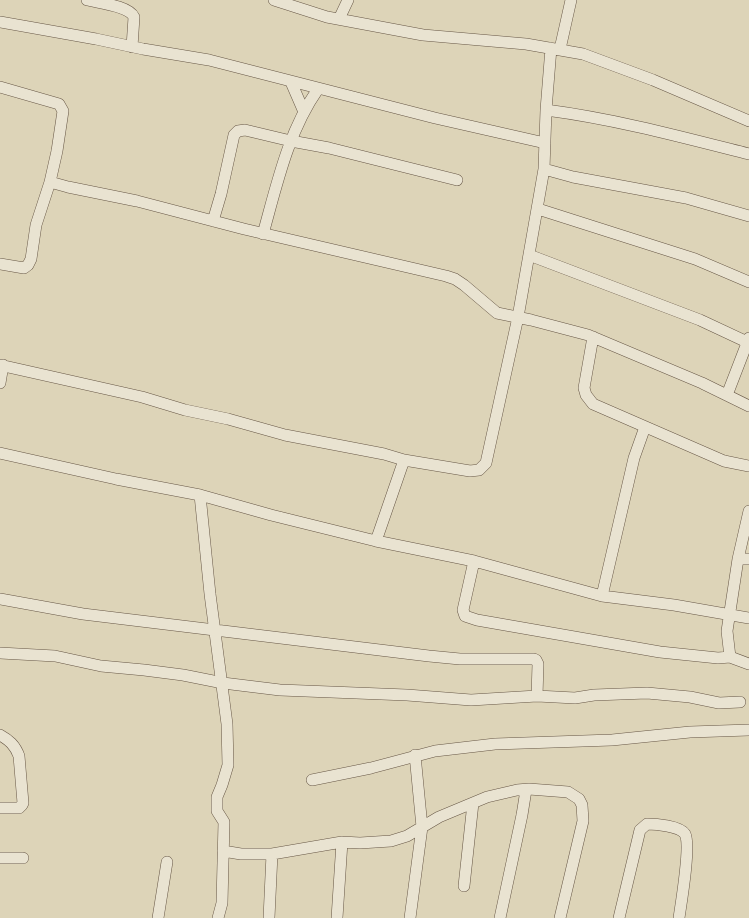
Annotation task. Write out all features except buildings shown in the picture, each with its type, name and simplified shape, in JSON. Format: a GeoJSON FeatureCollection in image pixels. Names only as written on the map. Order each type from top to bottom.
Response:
{"type":"FeatureCollection","features":[{"type":"Feature","properties":{"kind":"street"},"geometry":{"type":"LineString","coordinates":[[87,0],[122,8],[132,13],[134,18],[132,47]]}},
{"type":"Feature","properties":{"kind":"street"},"geometry":{"type":"LineString","coordinates":[[274,0],[308,12],[423,34],[526,44],[583,54],[653,80],[749,121]]}},
{"type":"Feature","properties":{"kind":"street"},"geometry":{"type":"LineString","coordinates":[[339,19],[348,0]]}},
{"type":"Feature","properties":{"kind":"street"},"geometry":{"type":"LineString","coordinates":[[0,383],[1,365],[142,397],[185,410],[228,419],[285,435],[384,454],[404,460],[470,471],[480,470],[486,463],[518,317],[544,169],[546,110],[555,49],[571,0]]}},
{"type":"Feature","properties":{"kind":"street"},"geometry":{"type":"LineString","coordinates":[[0,22],[209,60],[435,118],[545,143]]}},
{"type":"Feature","properties":{"kind":"street"},"geometry":{"type":"LineString","coordinates":[[291,82],[304,112]]}},
{"type":"Feature","properties":{"kind":"street"},"geometry":{"type":"LineString","coordinates":[[0,87],[59,104],[63,111],[57,151],[50,182],[36,225],[31,260],[22,268],[0,264]]}},
{"type":"Feature","properties":{"kind":"street"},"geometry":{"type":"LineString","coordinates":[[263,234],[285,156],[304,112],[318,89]]}},
{"type":"Feature","properties":{"kind":"street"},"geometry":{"type":"LineString","coordinates":[[546,110],[578,114],[648,129],[749,154]]}},
{"type":"Feature","properties":{"kind":"street"},"geometry":{"type":"LineString","coordinates":[[213,221],[221,194],[234,135],[238,131],[245,130],[291,142],[336,150],[457,180]]}},
{"type":"Feature","properties":{"kind":"street"},"geometry":{"type":"LineString","coordinates":[[544,169],[573,177],[686,198],[749,216]]}},
{"type":"Feature","properties":{"kind":"street"},"geometry":{"type":"LineString","coordinates":[[50,182],[137,201],[263,234],[446,276],[455,279],[464,285],[497,313],[518,317],[593,338],[702,383],[749,406]]}},
{"type":"Feature","properties":{"kind":"street"},"geometry":{"type":"LineString","coordinates":[[538,209],[695,259],[749,282]]}},
{"type":"Feature","properties":{"kind":"street"},"geometry":{"type":"LineString","coordinates":[[529,255],[700,320],[748,340],[727,395]]}},
{"type":"Feature","properties":{"kind":"street"},"geometry":{"type":"LineString","coordinates":[[593,338],[584,388],[586,396],[594,404],[724,461],[749,466]]}},
{"type":"Feature","properties":{"kind":"street"},"geometry":{"type":"LineString","coordinates":[[602,596],[634,458],[645,427]]}},
{"type":"Feature","properties":{"kind":"street"},"geometry":{"type":"LineString","coordinates":[[0,453],[200,495],[271,515],[376,541],[474,561],[602,596],[635,599],[749,618]]}},
{"type":"Feature","properties":{"kind":"street"},"geometry":{"type":"LineString","coordinates":[[376,541],[404,460]]}},
{"type":"Feature","properties":{"kind":"street"},"geometry":{"type":"LineString","coordinates":[[200,495],[210,594],[223,683],[227,724],[228,759],[222,785],[217,797],[218,811],[224,822],[222,903],[218,918]]}},
{"type":"Feature","properties":{"kind":"street"},"geometry":{"type":"LineString","coordinates":[[730,657],[727,631],[729,614],[743,559],[749,511]]}},
{"type":"Feature","properties":{"kind":"street"},"geometry":{"type":"LineString","coordinates":[[474,561],[462,610],[465,616],[476,620],[530,630],[660,652],[718,658],[730,657],[749,664]]}},
{"type":"Feature","properties":{"kind":"street"},"geometry":{"type":"LineString","coordinates":[[0,600],[83,614],[460,659],[534,659],[538,664],[537,696]]}},
{"type":"Feature","properties":{"kind":"street"},"geometry":{"type":"LineString","coordinates":[[0,653],[55,656],[102,666],[183,675],[223,683],[280,690],[407,695],[471,700],[537,696],[575,698],[594,695],[647,693],[690,697],[719,703],[740,702]]}},
{"type":"Feature","properties":{"kind":"street"},"geometry":{"type":"LineString","coordinates":[[312,780],[370,768],[435,751],[495,744],[612,740],[690,732],[749,730]]}},
{"type":"Feature","properties":{"kind":"street"},"geometry":{"type":"LineString","coordinates":[[0,735],[11,742],[16,748],[19,756],[23,803],[19,808],[0,808]]}},
{"type":"Feature","properties":{"kind":"street"},"geometry":{"type":"LineString","coordinates":[[410,918],[422,826],[415,755]]}},
{"type":"Feature","properties":{"kind":"street"},"geometry":{"type":"LineString","coordinates":[[223,851],[241,854],[272,854],[342,842],[360,843],[391,841],[407,836],[439,817],[487,797],[526,790],[568,792],[579,799],[582,805],[583,821],[560,918]]}},
{"type":"Feature","properties":{"kind":"street"},"geometry":{"type":"LineString","coordinates":[[500,918],[526,790]]}},
{"type":"Feature","properties":{"kind":"street"},"geometry":{"type":"LineString","coordinates":[[464,886],[473,802]]}},
{"type":"Feature","properties":{"kind":"street"},"geometry":{"type":"LineString","coordinates":[[619,918],[640,830],[647,824],[657,824],[682,831],[686,836],[687,847],[679,918]]}},
{"type":"Feature","properties":{"kind":"street"},"geometry":{"type":"LineString","coordinates":[[337,918],[342,842]]}},
{"type":"Feature","properties":{"kind":"street"},"geometry":{"type":"LineString","coordinates":[[270,918],[272,854]]}},
{"type":"Feature","properties":{"kind":"street"},"geometry":{"type":"LineString","coordinates":[[0,858],[23,858]]}},
{"type":"Feature","properties":{"kind":"street"},"geometry":{"type":"LineString","coordinates":[[158,918],[167,862]]}}]}
